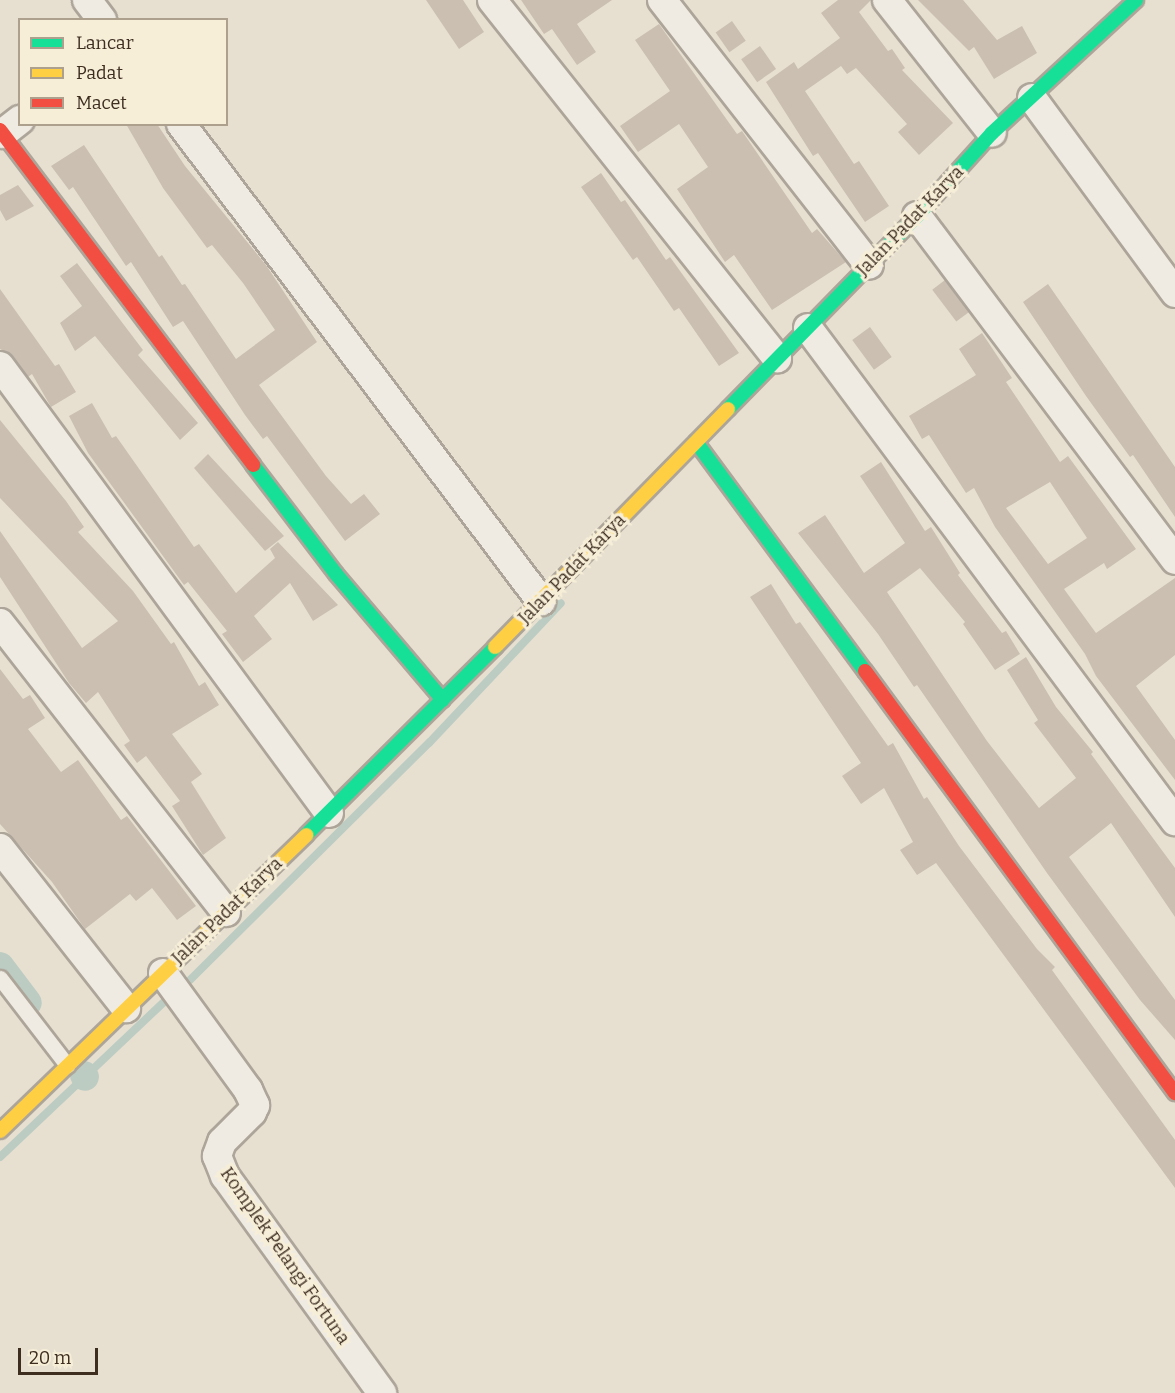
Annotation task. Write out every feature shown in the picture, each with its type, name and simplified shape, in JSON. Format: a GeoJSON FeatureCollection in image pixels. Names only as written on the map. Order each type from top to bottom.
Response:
{"type":"FeatureCollection","features":[{"type":"Feature","properties":{"kind":"street"},"geometry":{"type":"LineString","coordinates":[[87,0],[100,18]]}},
{"type":"Feature","properties":{"kind":"street"},"geometry":{"type":"LineString","coordinates":[[492,0],[777,358]]}},
{"type":"Feature","properties":{"kind":"street"},"geometry":{"type":"LineString","coordinates":[[662,0],[869,265]]}},
{"type":"Feature","properties":{"kind":"street"},"geometry":{"type":"LineString","coordinates":[[887,0],[992,134]]}},
{"type":"Feature","properties":{"kind":"street","name":"Jalan Padat Karya"},"geometry":{"type":"LineString","coordinates":[[0,1131],[443,700],[917,216],[992,134],[1032,98],[1122,5]]}},
{"type":"Feature","properties":{"kind":"street"},"geometry":{"type":"LineString","coordinates":[[1032,98],[1175,294]]}},
{"type":"Feature","properties":{"kind":"street"},"geometry":{"type":"LineString","coordinates":[[183,126],[541,601]]}},
{"type":"Feature","properties":{"kind":"street"},"geometry":{"type":"LineString","coordinates":[[7,136],[336,574],[443,700]]}},
{"type":"Feature","properties":{"kind":"street"},"geometry":{"type":"LineString","coordinates":[[917,216],[1175,560]]}},
{"type":"Feature","properties":{"kind":"street"},"geometry":{"type":"LineString","coordinates":[[808,328],[1175,821]]}},
{"type":"Feature","properties":{"kind":"street"},"geometry":{"type":"LineString","coordinates":[[0,366],[329,813]]}},
{"type":"Feature","properties":{"kind":"street"},"geometry":{"type":"LineString","coordinates":[[696,442],[1175,1093]]}},
{"type":"Feature","properties":{"kind":"street"},"geometry":{"type":"LineString","coordinates":[[0,623],[226,912]]}},
{"type":"Feature","properties":{"kind":"street"},"geometry":{"type":"LineString","coordinates":[[0,848],[126,1008]]}},
{"type":"Feature","properties":{"kind":"street","name":"Komplek Pelangi Fortuna"},"geometry":{"type":"LineString","coordinates":[[163,973],[248,1090],[255,1105],[222,1142],[217,1156],[225,1176],[382,1393]]}},
{"type":"Feature","properties":{"kind":"lane"},"geometry":{"type":"LineString","coordinates":[[0,978],[67,1065]]}},
{"type":"Feature","properties":{"kind":"building"},"geometry":{"type":"Polygon","coordinates":[[[426,0],[463,0],[484,32],[459,49],[426,0]]]}},
{"type":"Feature","properties":{"kind":"building"},"geometry":{"type":"Polygon","coordinates":[[[521,0],[612,0],[577,24],[596,52],[577,65],[552,29],[544,34],[521,0]]]}},
{"type":"Feature","properties":{"kind":"building"},"geometry":{"type":"Polygon","coordinates":[[[838,0],[871,0],[859,12],[888,51],[892,49],[905,68],[902,70],[953,123],[919,155],[898,132],[907,124],[856,68],[847,74],[841,66],[805,91],[854,164],[859,161],[889,206],[865,222],[818,153],[813,156],[766,82],[794,62],[798,69],[840,38],[821,13],[838,0]]]}},
{"type":"Feature","properties":{"kind":"building"},"geometry":{"type":"Polygon","coordinates":[[[918,0],[963,0],[997,40],[1022,26],[1037,53],[994,79],[974,47],[969,51],[918,0]]]}},
{"type":"Feature","properties":{"kind":"building"},"geometry":{"type":"Polygon","coordinates":[[[732,21],[746,41],[729,52],[716,32],[732,21]]]}},
{"type":"Feature","properties":{"kind":"building"},"geometry":{"type":"Polygon","coordinates":[[[659,24],[737,134],[742,131],[812,233],[817,229],[846,262],[772,310],[734,255],[725,262],[677,189],[708,167],[679,124],[638,152],[620,126],[670,91],[635,40],[659,24]]]}},
{"type":"Feature","properties":{"kind":"building"},"geometry":{"type":"Polygon","coordinates":[[[760,46],[776,69],[757,82],[741,59],[760,46]]]}},
{"type":"Feature","properties":{"kind":"building"},"geometry":{"type":"Polygon","coordinates":[[[127,126],[158,126],[185,166],[266,265],[317,342],[259,385],[326,476],[351,504],[364,494],[380,514],[345,541],[267,436],[263,439],[245,415],[183,321],[173,327],[131,262],[126,266],[73,187],[69,190],[51,166],[84,145],[159,257],[162,255],[182,285],[185,284],[236,359],[275,330],[243,283],[212,245],[207,248],[163,188],[127,126]]]}},
{"type":"Feature","properties":{"kind":"building"},"geometry":{"type":"Polygon","coordinates":[[[601,173],[621,202],[625,200],[666,260],[670,257],[739,353],[719,366],[679,308],[674,311],[637,257],[633,260],[581,187],[601,173]]]}},
{"type":"Feature","properties":{"kind":"building"},"geometry":{"type":"Polygon","coordinates":[[[18,185],[34,206],[6,221],[0,210],[0,195],[18,185]]]}},
{"type":"Feature","properties":{"kind":"building"},"geometry":{"type":"Polygon","coordinates":[[[77,263],[143,350],[138,355],[198,423],[180,440],[95,336],[75,351],[60,323],[82,306],[60,276],[77,263]]]}},
{"type":"Feature","properties":{"kind":"building"},"geometry":{"type":"Polygon","coordinates":[[[945,280],[969,312],[956,322],[932,290],[945,280]]]}},
{"type":"Feature","properties":{"kind":"building"},"geometry":{"type":"Polygon","coordinates":[[[1048,284],[1175,467],[1175,517],[1133,455],[1130,457],[1086,396],[1023,302],[1048,284]]]}},
{"type":"Feature","properties":{"kind":"building"},"geometry":{"type":"Polygon","coordinates":[[[0,289],[55,366],[59,364],[76,392],[51,407],[32,374],[28,377],[13,356],[0,349],[0,289]]]}},
{"type":"Feature","properties":{"kind":"building"},"geometry":{"type":"Polygon","coordinates":[[[870,327],[892,357],[874,370],[852,340],[870,327]]]}},
{"type":"Feature","properties":{"kind":"building"},"geometry":{"type":"Polygon","coordinates":[[[982,333],[1012,378],[1006,382],[1060,462],[1068,456],[1136,549],[1107,569],[1104,563],[1064,589],[1096,633],[1175,578],[1175,655],[1136,686],[1175,740],[1175,780],[1096,676],[1085,654],[995,527],[974,488],[966,493],[929,435],[922,439],[909,416],[976,375],[959,349],[982,333]],[[1050,482],[1006,508],[1048,564],[1087,538],[1050,482]]]}},
{"type":"Feature","properties":{"kind":"building"},"geometry":{"type":"Polygon","coordinates":[[[92,403],[112,438],[116,436],[194,547],[199,544],[236,593],[275,558],[270,549],[278,542],[338,605],[313,621],[290,583],[254,616],[272,639],[243,662],[222,634],[227,631],[188,582],[184,585],[88,453],[69,416],[92,403]]]}},
{"type":"Feature","properties":{"kind":"building"},"geometry":{"type":"Polygon","coordinates":[[[0,420],[66,501],[84,527],[78,532],[133,591],[171,644],[174,642],[199,686],[205,682],[219,705],[172,734],[202,774],[191,782],[226,838],[203,855],[172,806],[180,801],[146,756],[137,763],[124,745],[130,741],[98,692],[86,703],[69,683],[0,577],[0,531],[82,648],[118,621],[0,498],[0,420]]]}},
{"type":"Feature","properties":{"kind":"building"},"geometry":{"type":"Polygon","coordinates":[[[208,454],[284,536],[265,551],[194,468],[208,454]]]}},
{"type":"Feature","properties":{"kind":"building"},"geometry":{"type":"Polygon","coordinates":[[[881,462],[925,531],[931,527],[960,573],[958,575],[1002,633],[1006,631],[1020,654],[995,670],[963,624],[965,622],[920,568],[887,592],[987,741],[1039,808],[1076,778],[1034,723],[1038,720],[1007,670],[1026,657],[1056,707],[1093,752],[1091,754],[1175,868],[1175,917],[1111,823],[1069,857],[1175,1000],[1175,1040],[1140,1000],[1047,873],[917,685],[914,687],[878,634],[798,533],[825,515],[864,573],[905,543],[860,476],[881,462]]]}},
{"type":"Feature","properties":{"kind":"building"},"geometry":{"type":"Polygon","coordinates":[[[771,584],[796,624],[800,622],[888,746],[893,743],[924,799],[927,797],[959,846],[1037,949],[1055,967],[1052,970],[1175,1140],[1175,1188],[936,863],[917,875],[900,850],[913,842],[884,788],[861,804],[842,776],[861,763],[750,597],[771,584]]]}},
{"type":"Feature","properties":{"kind":"building"},"geometry":{"type":"Polygon","coordinates":[[[0,669],[23,699],[30,695],[45,718],[28,729],[61,772],[78,760],[121,820],[127,816],[196,906],[177,920],[152,888],[136,901],[130,894],[85,929],[52,882],[0,824],[0,669]]]}},
{"type":"Feature","properties":{"kind":"waterway"},"geometry":{"type":"LineString","coordinates":[[190,980],[429,743],[561,603]]}},
{"type":"Feature","properties":{"kind":"waterway"},"geometry":{"type":"LineString","coordinates":[[0,966],[28,1003]]}},
{"type":"Feature","properties":{"kind":"waterway"},"geometry":{"type":"LineString","coordinates":[[0,1157],[167,999]]}},
{"type":"Feature","properties":{"kind":"traffic: fast"},"geometry":{"type":"LineString","coordinates":[[728,409],[917,216],[992,133],[1136,0]]}},
{"type":"Feature","properties":{"kind":"traffic: fast"},"geometry":{"type":"LineString","coordinates":[[696,442],[865,671]]}},
{"type":"Feature","properties":{"kind":"traffic: fast"},"geometry":{"type":"LineString","coordinates":[[253,465],[336,574],[443,700]]}},
{"type":"Feature","properties":{"kind":"traffic: fast"},"geometry":{"type":"LineString","coordinates":[[306,835],[495,647]]}},
{"type":"Feature","properties":{"kind":"traffic: slow"},"geometry":{"type":"LineString","coordinates":[[495,647],[728,409]]}},
{"type":"Feature","properties":{"kind":"traffic: slow"},"geometry":{"type":"LineString","coordinates":[[0,1131],[306,835]]}},
{"type":"Feature","properties":{"kind":"traffic: jam"},"geometry":{"type":"LineString","coordinates":[[0,130],[253,465]]}},
{"type":"Feature","properties":{"kind":"traffic: jam"},"geometry":{"type":"LineString","coordinates":[[865,671],[1175,1093]]}}]}
